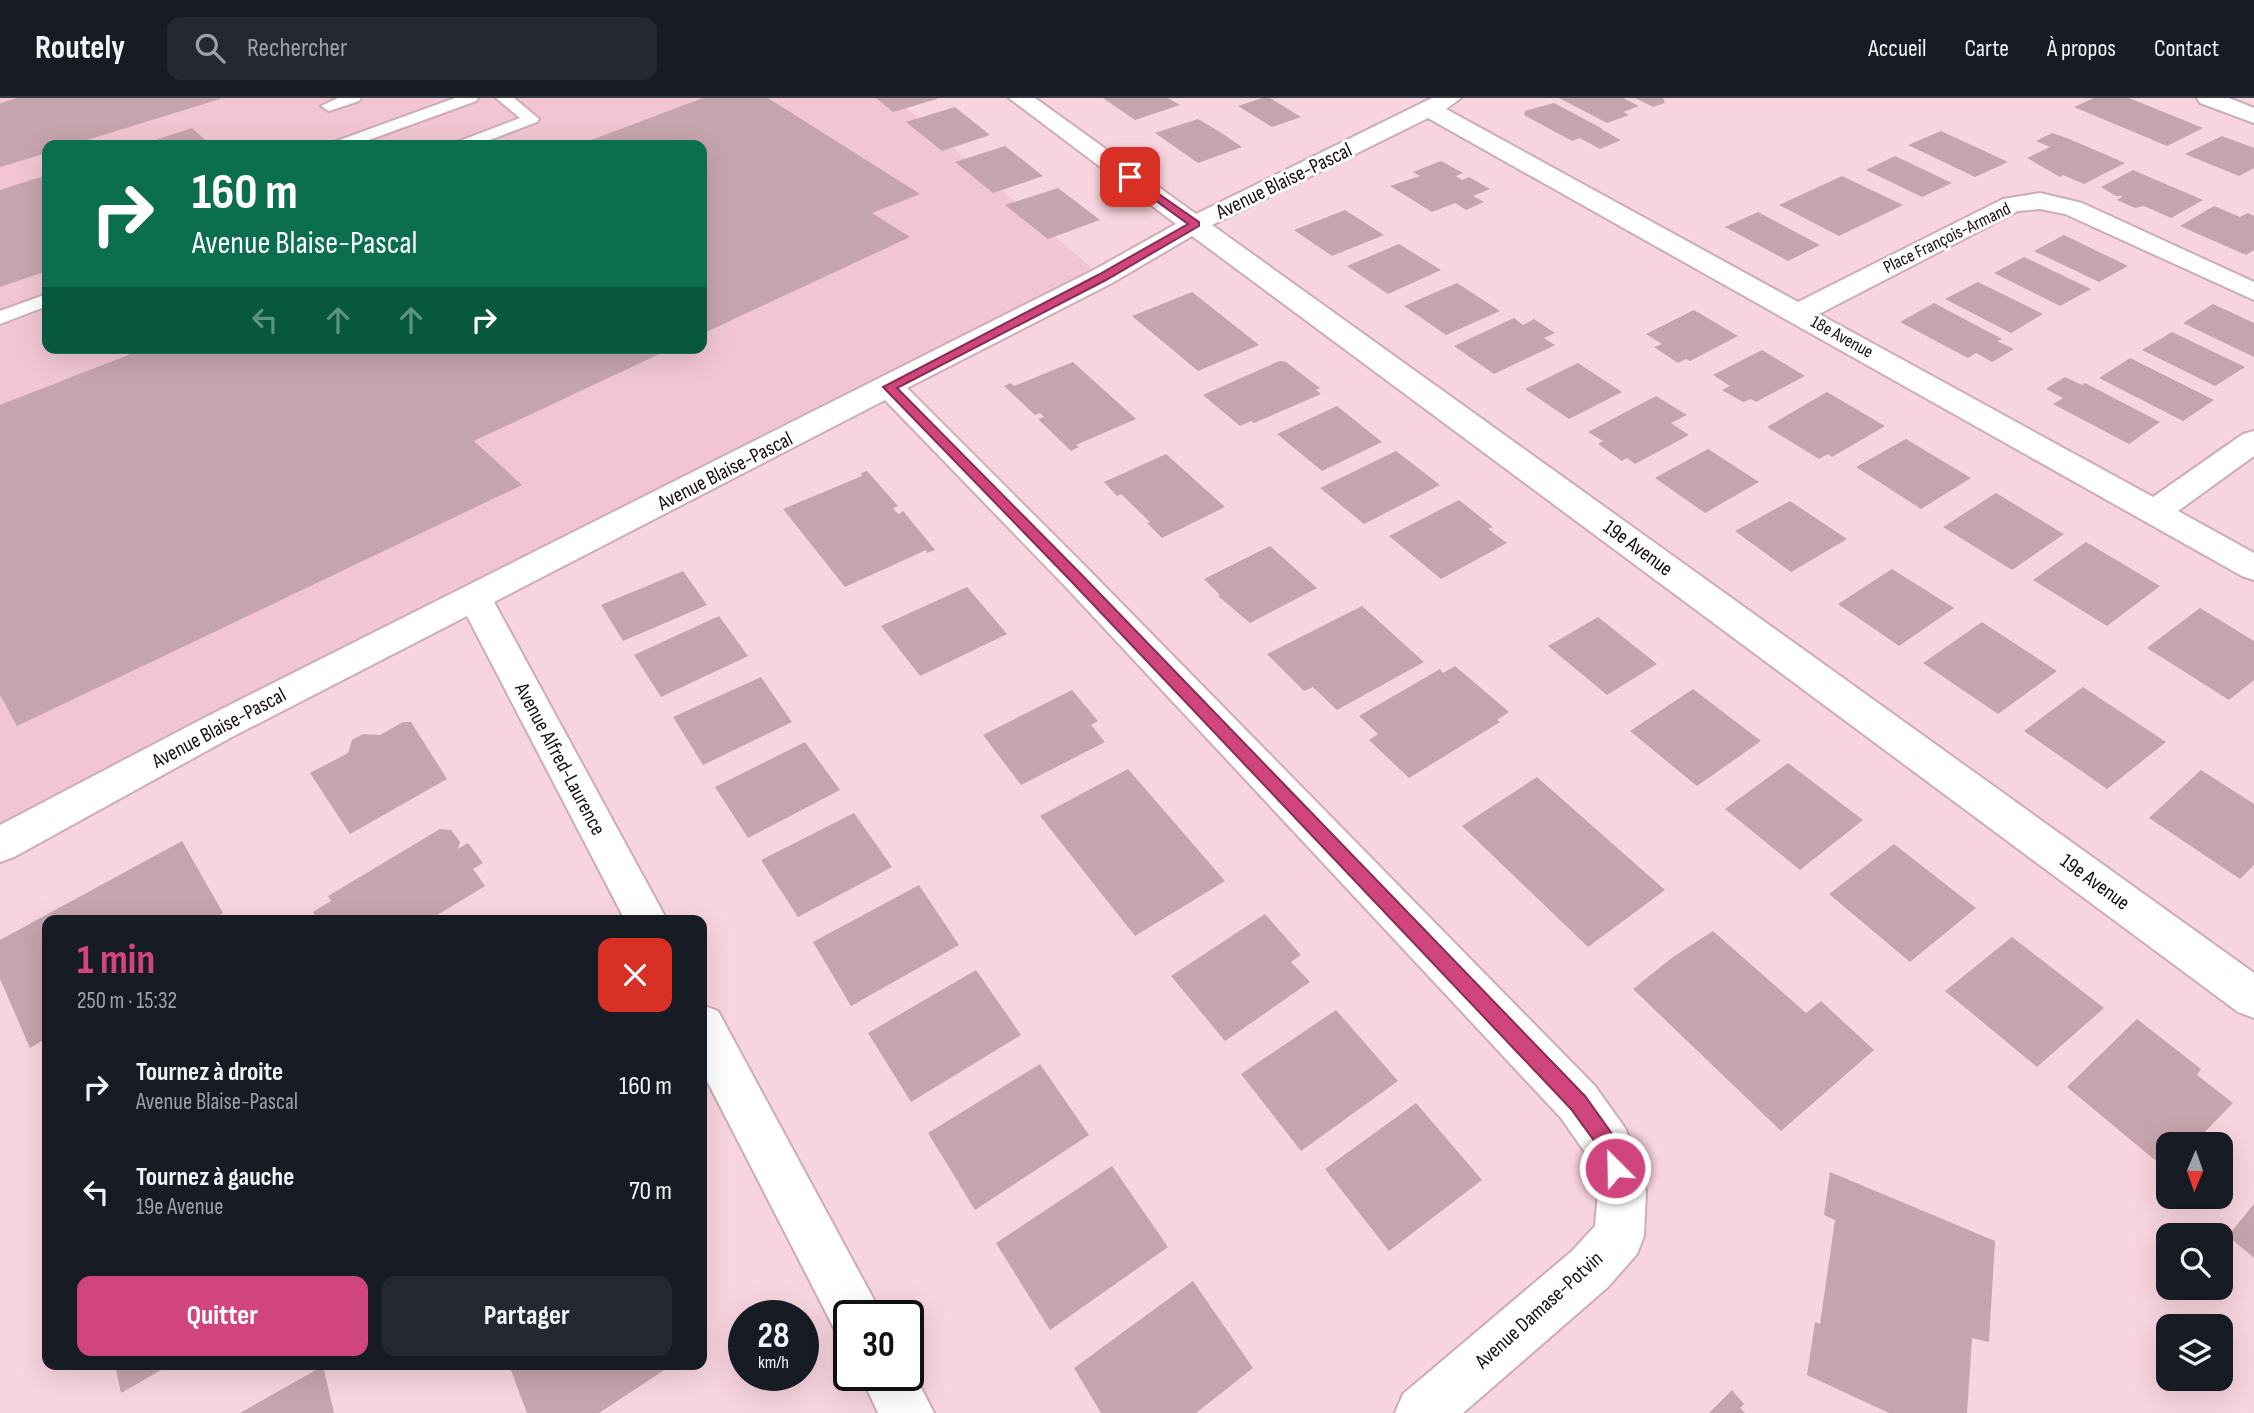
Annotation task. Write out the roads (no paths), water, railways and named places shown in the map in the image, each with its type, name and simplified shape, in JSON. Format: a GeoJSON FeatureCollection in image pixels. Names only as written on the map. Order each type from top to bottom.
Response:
{"type":"FeatureCollection","features":[{"type":"Feature","properties":{"kind":"street","name":"19e Avenue"},"geometry":{"type":"LineString","coordinates":[[1020,98],[2254,998]]}},
{"type":"Feature","properties":{"kind":"street"},"geometry":{"type":"LineString","coordinates":[[2208,98],[2254,116]]}},
{"type":"Feature","properties":{"kind":"street","name":"Avenue Blaise-Pascal"},"geometry":{"type":"LineString","coordinates":[[0,845],[217,728],[1102,277],[1195,224],[1440,104]]}},
{"type":"Feature","properties":{"kind":"street","name":"18e Avenue"},"geometry":{"type":"LineString","coordinates":[[1440,104],[1799,313],[2254,568]]}},
{"type":"Feature","properties":{"kind":"street","name":"Place François-Armand"},"geometry":{"type":"LineString","coordinates":[[1799,313],[2012,204],[2040,201],[2073,208],[2254,292]]}},
{"type":"Feature","properties":{"kind":"street","name":"Avenue Damase-Potvin"},"geometry":{"type":"LineString","coordinates":[[890,387],[1075,576],[1578,1102],[1608,1144],[1622,1191],[1619,1236],[1590,1269],[1422,1413]]}},
{"type":"Feature","properties":{"kind":"street"},"geometry":{"type":"LineString","coordinates":[[2155,512],[2254,442]]}},
{"type":"Feature","properties":{"kind":"street","name":"Avenue Alfred-Laurence"},"geometry":{"type":"LineString","coordinates":[[475,598],[643,915]]}},
{"type":"Feature","properties":{"kind":"street"},"geometry":{"type":"LineString","coordinates":[[707,1035],[847,1300]]}},
{"type":"Feature","properties":{"kind":"street"},"geometry":{"type":"LineString","coordinates":[[895,1391],[907,1413]]}},
{"type":"Feature","properties":{"kind":"lane"},"geometry":{"type":"LineString","coordinates":[[329,106],[353,98]]}},
{"type":"Feature","properties":{"kind":"lane"},"geometry":{"type":"LineString","coordinates":[[354,140],[470,98]]}},
{"type":"Feature","properties":{"kind":"lane"},"geometry":{"type":"LineString","coordinates":[[476,140],[531,119],[505,98]]}},
{"type":"Feature","properties":{"kind":"lane"},"geometry":{"type":"LineString","coordinates":[[0,318],[42,302]]}}]}
